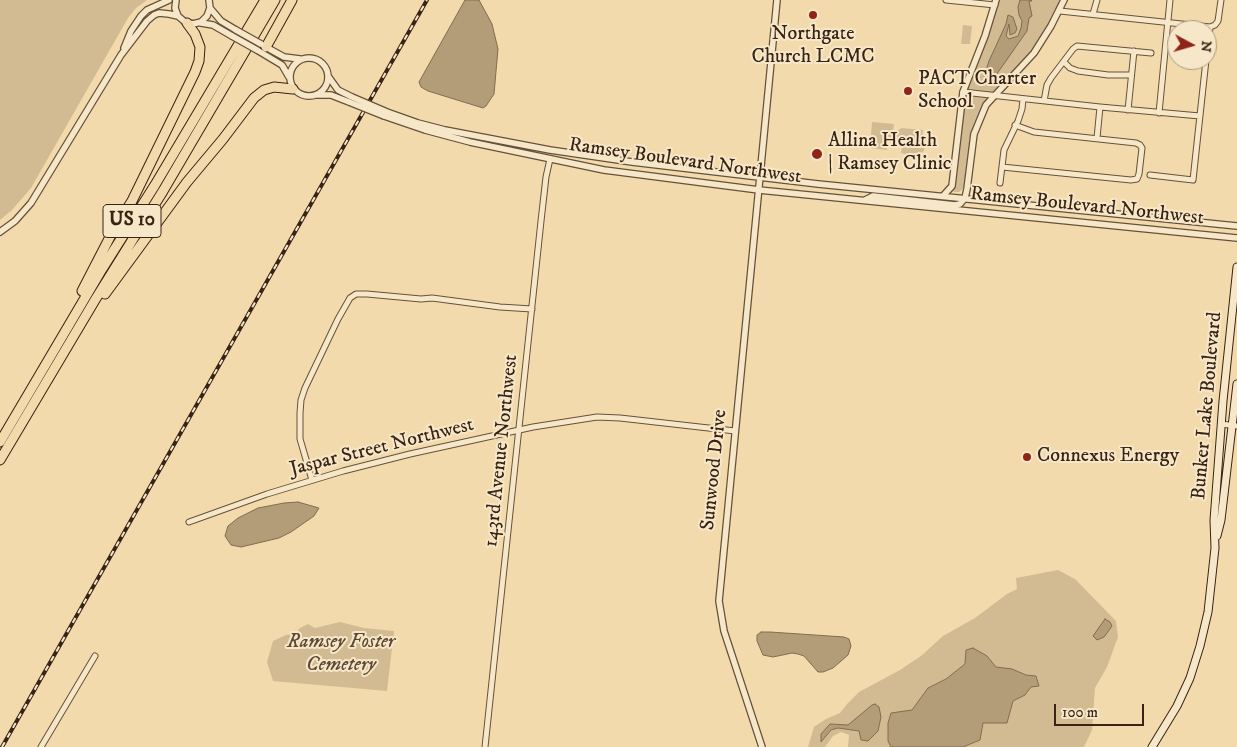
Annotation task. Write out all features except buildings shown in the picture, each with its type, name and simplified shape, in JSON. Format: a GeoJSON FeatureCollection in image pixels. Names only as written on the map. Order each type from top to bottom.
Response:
{"type":"FeatureCollection","features":[{"type":"Feature","properties":{"kind":"highway","name":"US 10"},"geometry":{"type":"LineString","coordinates":[[0,442],[102,269],[155,186],[264,0]]}},
{"type":"Feature","properties":{"kind":"highway","name":"US 10"},"geometry":{"type":"LineString","coordinates":[[0,460],[77,330],[163,191],[275,0]]}},
{"type":"Feature","properties":{"kind":"highway"},"geometry":{"type":"LineString","coordinates":[[262,47],[292,0]]}},
{"type":"Feature","properties":{"kind":"highway"},"geometry":{"type":"LineString","coordinates":[[51,355],[113,231],[132,201],[195,72],[199,61],[200,46],[196,34],[187,23]]}},
{"type":"Feature","properties":{"kind":"highway"},"geometry":{"type":"LineString","coordinates":[[77,330],[181,189],[254,98],[264,90],[274,87],[293,89]]}},
{"type":"Feature","properties":{"kind":"main road","name":"Bunker Lake Boulevard"},"geometry":{"type":"LineString","coordinates":[[1215,548],[1214,520],[1221,424],[1237,267]]}},
{"type":"Feature","properties":{"kind":"main road","name":"Bunker Lake Boulevard"},"geometry":{"type":"LineString","coordinates":[[1152,747],[1177,706],[1196,662],[1208,612],[1215,548],[1235,426],[1237,384]]}},
{"type":"Feature","properties":{"kind":"street"},"geometry":{"type":"LineString","coordinates":[[121,54],[130,31],[141,16],[147,10],[168,0]]}},
{"type":"Feature","properties":{"kind":"street"},"geometry":{"type":"LineString","coordinates":[[176,0],[175,8],[178,16]]}},
{"type":"Feature","properties":{"kind":"street"},"geometry":{"type":"LineString","coordinates":[[199,23],[207,16],[210,8],[209,0]]}},
{"type":"Feature","properties":{"kind":"street","name":"Sunwood Drive"},"geometry":{"type":"LineString","coordinates":[[762,747],[732,657],[719,608],[721,571],[778,0]]}},
{"type":"Feature","properties":{"kind":"street"},"geometry":{"type":"LineString","coordinates":[[943,196],[952,186],[962,92],[985,36],[995,2],[946,0]]}},
{"type":"Feature","properties":{"kind":"street"},"geometry":{"type":"LineString","coordinates":[[863,200],[873,196],[960,204],[965,198],[967,189],[974,134],[986,105],[1034,53],[1060,11],[1064,0]]}},
{"type":"Feature","properties":{"kind":"street"},"geometry":{"type":"LineString","coordinates":[[1093,14],[1097,0]]}},
{"type":"Feature","properties":{"kind":"street"},"geometry":{"type":"LineString","coordinates":[[1168,20],[1170,0]]}},
{"type":"Feature","properties":{"kind":"street"},"geometry":{"type":"LineString","coordinates":[[1217,20],[1219,18],[1221,0]]}},
{"type":"Feature","properties":{"kind":"street"},"geometry":{"type":"LineString","coordinates":[[210,8],[234,33]]}},
{"type":"Feature","properties":{"kind":"street"},"geometry":{"type":"LineString","coordinates":[[1060,11],[1167,23]]}},
{"type":"Feature","properties":{"kind":"street"},"geometry":{"type":"LineString","coordinates":[[0,232],[15,221],[31,203],[121,54],[149,18],[159,13],[178,16],[187,23],[213,25],[234,33],[284,57],[311,58],[325,66],[328,76],[326,86],[317,95],[304,96],[293,89],[282,65],[262,47]]}},
{"type":"Feature","properties":{"kind":"street"},"geometry":{"type":"LineString","coordinates":[[1159,113],[1167,33]]}},
{"type":"Feature","properties":{"kind":"street"},"geometry":{"type":"LineString","coordinates":[[1044,101],[1048,85],[1073,49],[1078,46],[1151,53]]}},
{"type":"Feature","properties":{"kind":"street"},"geometry":{"type":"LineString","coordinates":[[1128,110],[1134,51]]}},
{"type":"Feature","properties":{"kind":"street"},"geometry":{"type":"LineString","coordinates":[[289,77],[293,66],[302,59]]}},
{"type":"Feature","properties":{"kind":"street"},"geometry":{"type":"LineString","coordinates":[[1064,62],[1078,72],[1131,75]]}},
{"type":"Feature","properties":{"kind":"street"},"geometry":{"type":"LineString","coordinates":[[1150,175],[1193,180],[1205,70]]}},
{"type":"Feature","properties":{"kind":"street","name":"Ramsey Boulevard Northwest"},"geometry":{"type":"LineString","coordinates":[[328,76],[338,90],[350,100]]}},
{"type":"Feature","properties":{"kind":"street"},"geometry":{"type":"LineString","coordinates":[[962,92],[1200,116]]}},
{"type":"Feature","properties":{"kind":"street","name":"Ramsey Boulevard Northwest"},"geometry":{"type":"LineString","coordinates":[[317,95],[331,95],[350,100],[420,128],[470,142],[604,170],[759,190],[1237,238]]}},
{"type":"Feature","properties":{"kind":"street"},"geometry":{"type":"LineString","coordinates":[[1000,184],[1004,150],[1022,109],[1023,99]]}},
{"type":"Feature","properties":{"kind":"street"},"geometry":{"type":"LineString","coordinates":[[1098,138],[1100,107]]}},
{"type":"Feature","properties":{"kind":"street","name":"Ramsey Boulevard Northwest"},"geometry":{"type":"LineString","coordinates":[[386,114],[445,130],[557,151],[632,162],[761,178],[1237,226]]}},
{"type":"Feature","properties":{"kind":"street"},"geometry":{"type":"LineString","coordinates":[[1002,167],[1131,180],[1136,179],[1139,174],[1142,148],[1136,143],[1034,132],[1016,125]]}},
{"type":"Feature","properties":{"kind":"street","name":"143rd Avenue Northwest"},"geometry":{"type":"LineString","coordinates":[[486,747],[545,185],[550,159]]}},
{"type":"Feature","properties":{"kind":"street"},"geometry":{"type":"LineString","coordinates":[[312,480],[300,439],[302,400],[305,388],[347,302],[356,294],[421,299],[432,298],[500,307],[532,309]]}},
{"type":"Feature","properties":{"kind":"street","name":"Jaspar Street Northwest"},"geometry":{"type":"LineString","coordinates":[[189,522],[312,480],[410,454],[519,430],[597,418],[620,418],[735,431]]}},
{"type":"Feature","properties":{"kind":"street"},"geometry":{"type":"LineString","coordinates":[[1221,424],[1235,426]]}},
{"type":"Feature","properties":{"kind":"street"},"geometry":{"type":"LineString","coordinates":[[41,747],[95,656]]}},
{"type":"Feature","properties":{"kind":"green space"},"geometry":{"type":"Polygon","coordinates":[[[0,0],[147,0],[136,8],[128,18],[31,188],[12,210],[0,220],[0,0]]]}},
{"type":"Feature","properties":{"kind":"green space"},"geometry":{"type":"Polygon","coordinates":[[[998,0],[1062,0],[1030,53],[982,109],[970,137],[964,188],[959,192],[955,192],[952,191],[969,80],[987,39],[998,0]]]}},
{"type":"Feature","properties":{"kind":"green space"},"geometry":{"type":"Polygon","coordinates":[[[963,25],[972,26],[970,44],[961,44],[963,25]]]}},
{"type":"Feature","properties":{"kind":"green space"},"geometry":{"type":"Polygon","coordinates":[[[872,122],[894,124],[892,139],[888,138],[887,150],[870,148],[872,122]]]}},
{"type":"Feature","properties":{"kind":"green space"},"geometry":{"type":"Polygon","coordinates":[[[902,128],[923,130],[924,151],[915,156],[901,153],[902,146],[905,144],[900,139],[896,139],[896,131],[902,128]]]}},
{"type":"Feature","properties":{"kind":"green space"},"geometry":{"type":"Polygon","coordinates":[[[1058,570],[1075,579],[1116,621],[1118,637],[1107,667],[1095,688],[1092,730],[1084,747],[963,747],[980,740],[983,723],[1007,723],[1013,701],[1025,695],[1031,687],[1038,686],[1036,676],[1026,675],[1012,669],[996,667],[987,656],[966,650],[965,664],[946,679],[928,688],[912,710],[888,723],[888,740],[891,747],[848,747],[849,735],[841,732],[833,736],[825,747],[808,747],[814,727],[840,713],[859,692],[900,670],[921,656],[943,636],[975,618],[1007,594],[1017,589],[1016,578],[1058,570]],[[881,717],[848,725],[830,724],[827,734],[831,730],[838,728],[878,731],[881,717]]]}},
{"type":"Feature","properties":{"kind":"green space","name":"Ramsey Foster Cemetery"},"geometry":{"type":"Polygon","coordinates":[[[340,622],[364,628],[394,631],[387,691],[273,681],[267,662],[273,641],[286,635],[295,634],[300,628],[308,624],[315,628],[340,622]]]}},
{"type":"Feature","properties":{"kind":"shaded area"},"geometry":{"type":"Polygon","coordinates":[[[465,0],[479,0],[492,24],[498,49],[494,94],[483,108],[428,91],[421,87],[419,82],[465,0]]]}},
{"type":"Feature","properties":{"kind":"shaded area"},"geometry":{"type":"Polygon","coordinates":[[[1020,0],[1032,1],[1029,1],[1032,16],[1029,18],[1027,31],[994,78],[986,79],[984,77],[989,61],[1006,24],[1008,15],[1013,17],[1017,29],[1015,33],[1010,35],[1009,24],[1006,36],[1009,39],[1018,36],[1022,21],[1018,7],[1020,0]]]}},
{"type":"Feature","properties":{"kind":"shaded area"},"geometry":{"type":"Polygon","coordinates":[[[298,502],[319,508],[314,516],[279,538],[241,547],[231,545],[225,536],[228,526],[238,518],[258,508],[298,502]]]}},
{"type":"Feature","properties":{"kind":"shaded area"},"geometry":{"type":"Polygon","coordinates":[[[1105,619],[1112,626],[1104,637],[1097,640],[1093,636],[1105,619]]]}},
{"type":"Feature","properties":{"kind":"shaded area"},"geometry":{"type":"Polygon","coordinates":[[[761,632],[844,637],[849,639],[851,646],[848,655],[833,668],[818,672],[804,656],[798,654],[792,653],[773,657],[763,655],[757,641],[757,635],[761,632]]]}},
{"type":"Feature","properties":{"kind":"shaded area"},"geometry":{"type":"Polygon","coordinates":[[[973,648],[987,656],[996,667],[1012,669],[1026,675],[1036,676],[1039,686],[1031,687],[1025,695],[1013,701],[1007,723],[983,723],[980,740],[963,747],[891,747],[888,741],[888,723],[891,713],[912,710],[928,688],[946,679],[965,664],[966,650],[973,648]]]}},
{"type":"Feature","properties":{"kind":"shaded area"},"geometry":{"type":"Polygon","coordinates":[[[875,704],[879,707],[881,717],[878,731],[868,741],[861,740],[859,731],[838,728],[831,730],[821,742],[821,734],[830,724],[848,725],[875,704]]]}},
{"type":"Feature","properties":{"kind":"railway"},"geometry":{"type":"LineString","coordinates":[[2,747],[427,0]]}},
{"type":"Feature","properties":{"kind":"place","name":"Northgate Church LCMC"},"geometry":{"type":"Point","coordinates":[813,15]}},
{"type":"Feature","properties":{"kind":"place","name":"PACT Charter School"},"geometry":{"type":"Point","coordinates":[908,91]}},
{"type":"Feature","properties":{"kind":"place","name":"Allina Health | Ramsey Clinic"},"geometry":{"type":"Point","coordinates":[817,154]}},
{"type":"Feature","properties":{"kind":"place","name":"Connexus Energy"},"geometry":{"type":"Point","coordinates":[1027,457]}}]}
